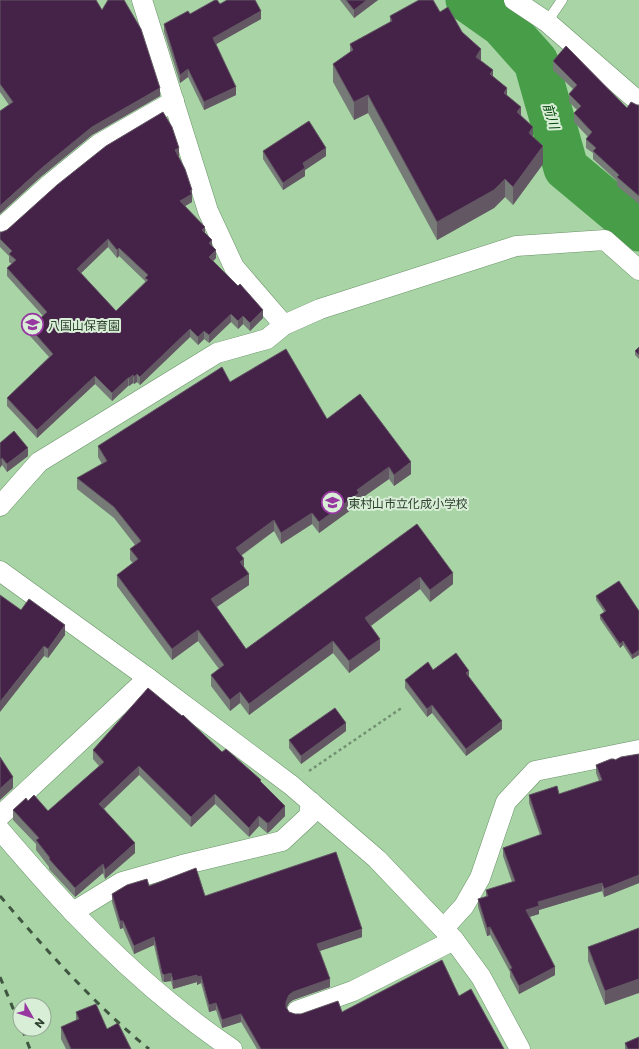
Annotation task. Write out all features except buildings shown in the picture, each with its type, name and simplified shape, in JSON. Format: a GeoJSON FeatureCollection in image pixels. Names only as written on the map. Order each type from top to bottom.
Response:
{"type":"FeatureCollection","features":[{"type":"Feature","properties":{"kind":"street"},"geometry":{"type":"LineString","coordinates":[[142,0],[208,211],[234,267],[284,325]]}},
{"type":"Feature","properties":{"kind":"street"},"geometry":{"type":"LineString","coordinates":[[514,0],[547,22],[639,102]]}},
{"type":"Feature","properties":{"kind":"street"},"geometry":{"type":"LineString","coordinates":[[0,230],[50,184],[99,144],[174,102]]}},
{"type":"Feature","properties":{"kind":"street"},"geometry":{"type":"LineString","coordinates":[[0,506],[39,462],[217,353],[267,339],[284,325],[320,309],[516,246],[605,240],[639,270]]}},
{"type":"Feature","properties":{"kind":"street"},"geometry":{"type":"LineString","coordinates":[[0,571],[148,678],[291,786],[378,859],[449,934],[482,977],[520,1049]]}},
{"type":"Feature","properties":{"kind":"street"},"geometry":{"type":"LineString","coordinates":[[0,816],[148,678]]}},
{"type":"Feature","properties":{"kind":"street"},"geometry":{"type":"LineString","coordinates":[[297,1011],[353,991],[449,934],[480,878],[506,802],[535,771],[639,750]]}},
{"type":"Feature","properties":{"kind":"street"},"geometry":{"type":"LineString","coordinates":[[73,912],[122,882],[182,865],[282,841],[309,816],[311,802]]}},
{"type":"Feature","properties":{"kind":"street"},"geometry":{"type":"LineString","coordinates":[[0,830],[73,912],[131,969],[183,1013],[232,1049]]}},
{"type":"Feature","properties":{"kind":"lane"},"geometry":{"type":"LineString","coordinates":[[547,22],[562,0]]}},
{"type":"Feature","properties":{"kind":"path"},"geometry":{"type":"LineString","coordinates":[[308,772],[403,707]]}},
{"type":"Feature","properties":{"kind":"waterway","name":"前川"},"geometry":{"type":"LineString","coordinates":[[468,0],[502,24],[536,62],[566,168],[639,229]]}},
{"type":"Feature","properties":{"kind":"railway"},"geometry":{"type":"LineString","coordinates":[[0,896],[71,976],[109,1014],[149,1049]]}},
{"type":"Feature","properties":{"kind":"railway"},"geometry":{"type":"LineString","coordinates":[[0,977],[12,1006]]}},
{"type":"Feature","properties":{"kind":"railway"},"geometry":{"type":"LineString","coordinates":[[25,1037],[30,1049]]}},
{"type":"Feature","properties":{"kind":"place","name":"八国山保育園"},"geometry":{"type":"Point","coordinates":[33,325]}},
{"type":"Feature","properties":{"kind":"place","name":"東村山市立化成小学校"},"geometry":{"type":"Point","coordinates":[332,503]}}]}
